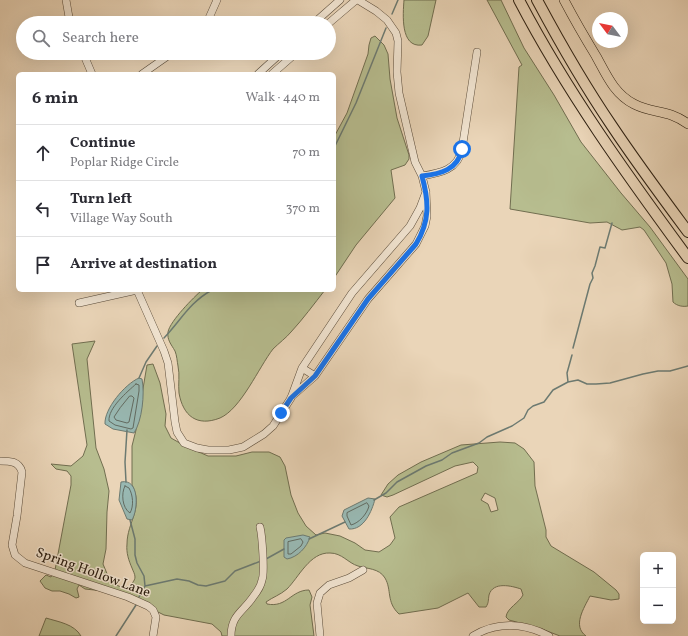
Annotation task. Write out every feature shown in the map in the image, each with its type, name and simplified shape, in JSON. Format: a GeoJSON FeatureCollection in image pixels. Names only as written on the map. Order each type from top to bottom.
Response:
{"type":"FeatureCollection","features":[{"type":"Feature","properties":{"kind":"highway"},"geometry":{"type":"LineString","coordinates":[[519,0],[584,112],[618,162],[688,258]]}},
{"type":"Feature","properties":{"kind":"highway"},"geometry":{"type":"LineString","coordinates":[[537,0],[574,67],[605,115],[688,232]]}},
{"type":"Feature","properties":{"kind":"main road"},"geometry":{"type":"LineString","coordinates":[[564,0],[608,78],[621,95],[639,106],[671,114],[688,124]]}},
{"type":"Feature","properties":{"kind":"street"},"geometry":{"type":"LineString","coordinates":[[66,0],[69,16]]}},
{"type":"Feature","properties":{"kind":"street"},"geometry":{"type":"LineString","coordinates":[[210,16],[217,0]]}},
{"type":"Feature","properties":{"kind":"street"},"geometry":{"type":"LineString","coordinates":[[322,16],[340,0]]}},
{"type":"Feature","properties":{"kind":"street"},"geometry":{"type":"LineString","coordinates":[[138,292],[168,363],[177,432],[184,443],[197,448],[208,450],[229,450],[243,447],[259,438],[268,430],[291,398],[315,376],[368,299],[416,244],[425,226],[427,216],[426,192],[422,176],[415,162],[398,93],[398,41],[396,33],[387,20],[357,0],[336,18]]}},
{"type":"Feature","properties":{"kind":"street"},"geometry":{"type":"LineString","coordinates":[[422,176],[444,171],[455,164],[460,157],[477,52]]}},
{"type":"Feature","properties":{"kind":"street"},"geometry":{"type":"LineString","coordinates":[[85,60],[91,72]]}},
{"type":"Feature","properties":{"kind":"street"},"geometry":{"type":"LineString","coordinates":[[145,72],[162,60]]}},
{"type":"Feature","properties":{"kind":"street"},"geometry":{"type":"LineString","coordinates":[[260,72],[273,60]]}},
{"type":"Feature","properties":{"kind":"street"},"geometry":{"type":"LineString","coordinates":[[274,72],[288,60]]}},
{"type":"Feature","properties":{"kind":"street"},"geometry":{"type":"LineString","coordinates":[[291,398],[302,368],[352,293],[410,226],[418,213],[426,192]]}},
{"type":"Feature","properties":{"kind":"street"},"geometry":{"type":"LineString","coordinates":[[79,303],[128,292]]}},
{"type":"Feature","properties":{"kind":"street"},"geometry":{"type":"LineString","coordinates":[[302,368],[315,376]]}},
{"type":"Feature","properties":{"kind":"street","name":"Spring Hollow Lane"},"geometry":{"type":"LineString","coordinates":[[0,461],[13,461],[18,464],[22,470],[12,544],[12,549],[15,555],[25,563],[148,606],[154,610],[156,617],[153,636]]}},
{"type":"Feature","properties":{"kind":"street"},"geometry":{"type":"LineString","coordinates":[[231,636],[233,623],[236,616],[254,596],[262,580],[264,572],[260,528]]}},
{"type":"Feature","properties":{"kind":"street"},"geometry":{"type":"LineString","coordinates":[[320,636],[317,603],[320,593],[326,587],[349,578],[363,570]]}},
{"type":"Feature","properties":{"kind":"street"},"geometry":{"type":"LineString","coordinates":[[473,636],[493,627],[510,625],[530,628],[549,636]]}},
{"type":"Feature","properties":{"kind":"green space"},"geometry":{"type":"Polygon","coordinates":[[[404,0],[436,0],[428,36],[422,45],[415,45],[406,36],[403,21],[404,0]]]}},
{"type":"Feature","properties":{"kind":"green space"},"geometry":{"type":"Polygon","coordinates":[[[487,0],[501,0],[524,48],[554,95],[581,142],[650,227],[688,279],[688,306],[680,306],[673,302],[672,284],[666,263],[644,230],[640,227],[622,230],[607,222],[590,223],[510,209],[519,67],[522,65],[487,0]]]}},
{"type":"Feature","properties":{"kind":"green space"},"geometry":{"type":"Polygon","coordinates":[[[375,36],[384,45],[388,54],[390,79],[397,118],[409,159],[405,165],[391,170],[395,198],[356,245],[336,275],[336,133],[347,113],[368,54],[371,38],[375,36]]]}},
{"type":"Feature","properties":{"kind":"green space"},"geometry":{"type":"Polygon","coordinates":[[[200,292],[323,292],[295,327],[273,349],[235,406],[220,418],[204,421],[192,418],[184,408],[181,401],[176,355],[168,337],[170,327],[188,303],[200,292]]]}},
{"type":"Feature","properties":{"kind":"green space"},"geometry":{"type":"Polygon","coordinates":[[[95,341],[87,359],[96,448],[104,469],[109,491],[106,549],[103,564],[108,576],[114,584],[121,587],[129,587],[135,578],[128,557],[127,547],[129,529],[136,508],[135,493],[132,485],[132,446],[147,365],[153,364],[160,383],[166,414],[165,426],[171,438],[208,456],[236,456],[252,452],[269,452],[280,457],[285,466],[291,495],[298,513],[306,526],[316,535],[325,533],[340,536],[355,543],[365,550],[379,552],[390,545],[395,538],[390,517],[399,507],[477,473],[478,467],[473,462],[455,466],[393,495],[387,497],[381,495],[388,484],[398,475],[421,462],[461,445],[500,442],[515,443],[524,449],[534,462],[535,486],[546,530],[546,537],[551,546],[594,572],[616,590],[619,594],[619,599],[611,600],[590,596],[580,617],[580,627],[586,636],[560,636],[539,628],[509,620],[506,617],[507,614],[523,595],[521,589],[508,586],[499,586],[494,588],[489,595],[486,607],[479,607],[468,593],[438,608],[399,614],[392,605],[387,582],[380,572],[354,565],[341,556],[330,553],[323,554],[311,561],[287,589],[266,602],[267,604],[279,604],[298,593],[309,590],[312,597],[310,605],[314,636],[222,636],[221,632],[212,624],[164,615],[113,592],[85,589],[79,585],[77,589],[79,597],[76,598],[60,591],[52,591],[45,588],[40,581],[46,575],[51,577],[55,570],[71,485],[71,476],[67,471],[56,469],[51,464],[71,466],[83,456],[87,445],[72,344],[95,341]],[[485,493],[481,500],[488,504],[491,512],[498,510],[495,498],[485,493]]]}},
{"type":"Feature","properties":{"kind":"green space"},"geometry":{"type":"Polygon","coordinates":[[[46,618],[70,626],[81,636],[39,636],[46,618]]]}},
{"type":"Feature","properties":{"kind":"water"},"geometry":{"type":"Polygon","coordinates":[[[139,378],[142,379],[143,400],[137,428],[134,433],[113,429],[105,424],[108,411],[122,391],[133,381],[139,378]]]}},
{"type":"Feature","properties":{"kind":"water"},"geometry":{"type":"Polygon","coordinates":[[[121,482],[127,482],[132,485],[136,496],[132,520],[127,519],[119,500],[121,482]]]}},
{"type":"Feature","properties":{"kind":"water"},"geometry":{"type":"Polygon","coordinates":[[[368,498],[375,499],[372,509],[366,519],[359,526],[349,529],[342,516],[344,510],[368,498]]]}},
{"type":"Feature","properties":{"kind":"water"},"geometry":{"type":"Polygon","coordinates":[[[303,535],[310,537],[304,548],[291,558],[287,559],[284,557],[284,540],[286,538],[303,535]]]}},
{"type":"Feature","properties":{"kind":"waterway"},"geometry":{"type":"LineString","coordinates":[[392,14],[398,0]]}},
{"type":"Feature","properties":{"kind":"waterway"},"geometry":{"type":"LineString","coordinates":[[336,144],[356,103],[386,28]]}},
{"type":"Feature","properties":{"kind":"waterway"},"geometry":{"type":"LineString","coordinates":[[573,348],[590,284],[593,278],[592,273],[600,247],[605,248],[612,223]]}},
{"type":"Feature","properties":{"kind":"waterway"},"geometry":{"type":"LineString","coordinates":[[164,338],[192,306],[209,292]]}},
{"type":"Feature","properties":{"kind":"waterway"},"geometry":{"type":"LineString","coordinates":[[139,378],[146,362],[157,346]]}},
{"type":"Feature","properties":{"kind":"waterway"},"geometry":{"type":"LineString","coordinates":[[568,382],[567,373],[572,355]]}},
{"type":"Feature","properties":{"kind":"waterway"},"geometry":{"type":"LineString","coordinates":[[374,500],[386,493],[397,482],[426,466],[442,460],[452,453],[479,443],[487,437],[512,426],[524,418],[528,410],[533,406],[544,402],[553,390],[568,382],[578,380],[587,384],[610,383],[643,374],[658,371],[670,371],[688,366]]}},
{"type":"Feature","properties":{"kind":"waterway"},"geometry":{"type":"LineString","coordinates":[[126,482],[125,462],[127,430]]}},
{"type":"Feature","properties":{"kind":"waterway"},"geometry":{"type":"LineString","coordinates":[[130,520],[135,539],[135,555],[137,563],[144,576],[145,586],[139,597]]}},
{"type":"Feature","properties":{"kind":"waterway"},"geometry":{"type":"LineString","coordinates":[[309,539],[345,522]]}},
{"type":"Feature","properties":{"kind":"waterway"},"geometry":{"type":"LineString","coordinates":[[266,559],[284,549]]}},
{"type":"Feature","properties":{"kind":"waterway"},"geometry":{"type":"LineString","coordinates":[[145,586],[177,579],[206,586],[225,581],[235,571],[261,561]]}},
{"type":"Feature","properties":{"kind":"waterway"},"geometry":{"type":"LineString","coordinates":[[116,636],[136,605]]}},
{"type":"Feature","properties":{"kind":"route"},"geometry":{"type":"LineString","coordinates":[[281,413],[291,398],[315,376],[368,299],[416,244],[422,235],[427,216],[427,205],[426,192],[422,176],[440,173],[449,169],[460,157],[462,149]]}}]}
